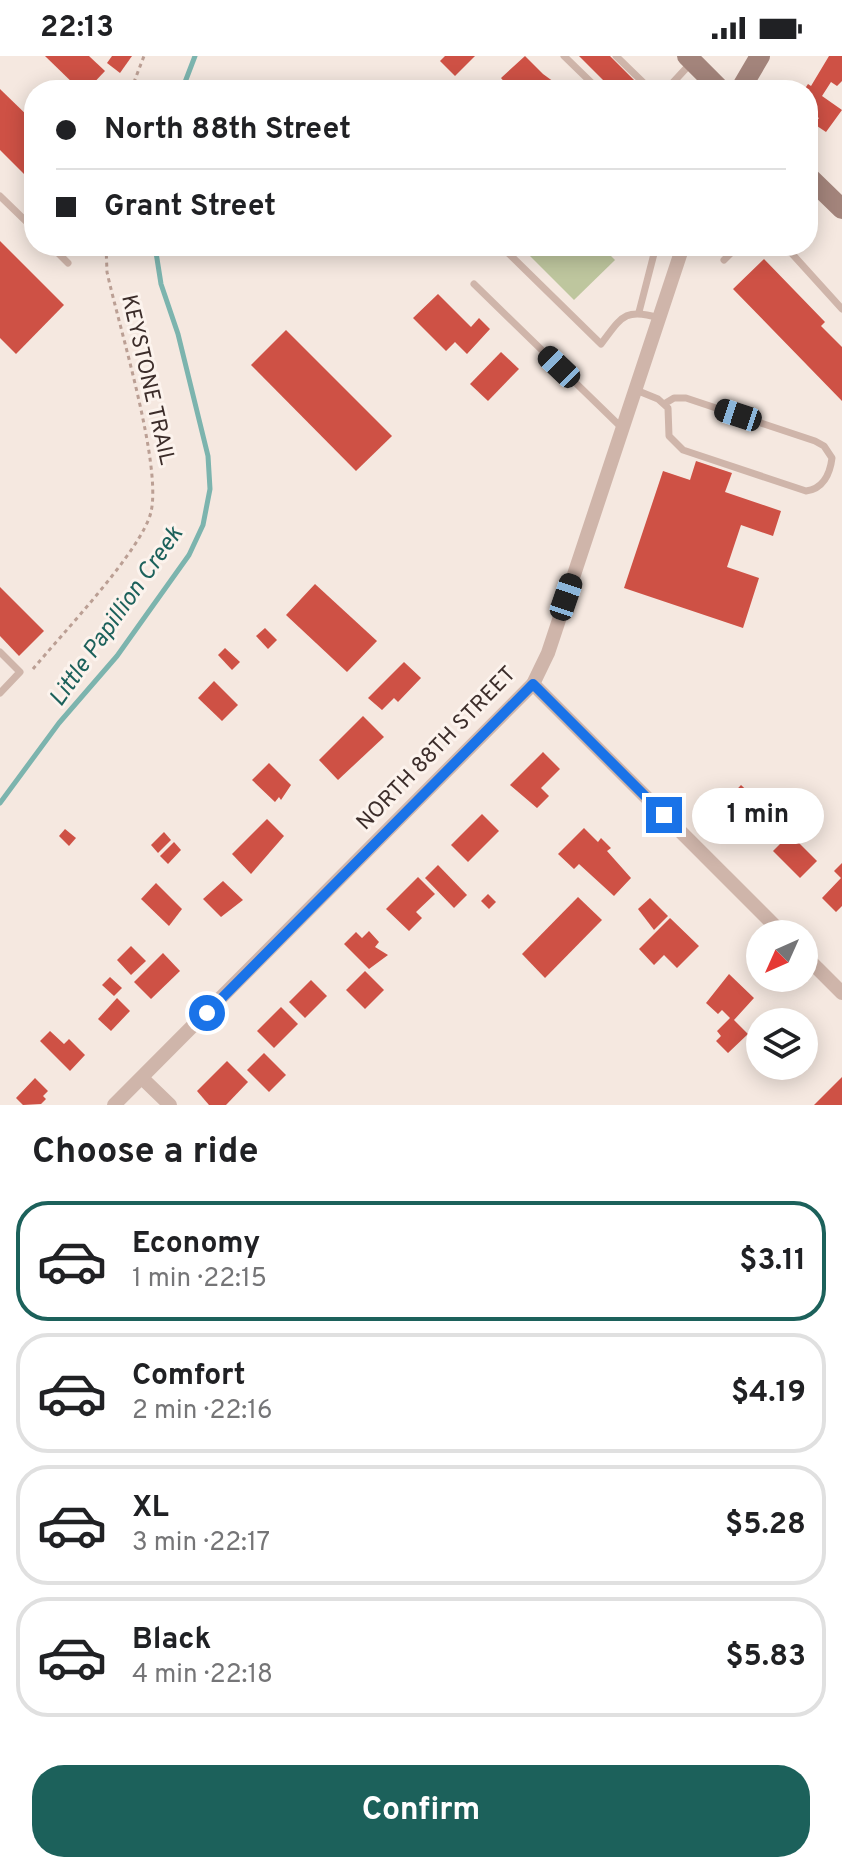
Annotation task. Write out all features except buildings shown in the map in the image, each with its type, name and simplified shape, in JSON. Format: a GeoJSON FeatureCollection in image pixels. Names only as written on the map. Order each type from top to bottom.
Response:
{"type":"FeatureCollection","features":[{"type":"Feature","properties":{"kind":"main road"},"geometry":{"type":"LineString","coordinates":[[746,80],[760,56]]}},
{"type":"Feature","properties":{"kind":"main road"},"geometry":{"type":"LineString","coordinates":[[690,59],[711,80]]}},
{"type":"Feature","properties":{"kind":"main road"},"geometry":{"type":"LineString","coordinates":[[818,186],[842,209]]}},
{"type":"Feature","properties":{"kind":"street","name":"NORTH 88TH STREET"},"geometry":{"type":"LineString","coordinates":[[114,1105],[533,684],[548,653],[680,256]]}},
{"type":"Feature","properties":{"kind":"street"},"geometry":{"type":"LineString","coordinates":[[533,684],[769,920]]}},
{"type":"Feature","properties":{"kind":"street"},"geometry":{"type":"LineString","coordinates":[[818,969],[842,993]]}},
{"type":"Feature","properties":{"kind":"street"},"geometry":{"type":"LineString","coordinates":[[142,1078],[170,1105]]}},
{"type":"Feature","properties":{"kind":"lane"},"geometry":{"type":"LineString","coordinates":[[564,56],[589,80]]}},
{"type":"Feature","properties":{"kind":"lane"},"geometry":{"type":"LineString","coordinates":[[616,56],[641,80]]}},
{"type":"Feature","properties":{"kind":"lane"},"geometry":{"type":"LineString","coordinates":[[674,80],[690,59]]}},
{"type":"Feature","properties":{"kind":"lane"},"geometry":{"type":"LineString","coordinates":[[0,196],[24,219]]}},
{"type":"Feature","properties":{"kind":"lane"},"geometry":{"type":"LineString","coordinates":[[61,256],[68,263]]}},
{"type":"Feature","properties":{"kind":"lane"},"geometry":{"type":"LineString","coordinates":[[511,256],[601,344],[619,320],[629,313],[639,312],[659,318]]}},
{"type":"Feature","properties":{"kind":"lane"},"geometry":{"type":"LineString","coordinates":[[639,312],[653,256]]}},
{"type":"Feature","properties":{"kind":"lane"},"geometry":{"type":"LineString","coordinates":[[724,260],[728,256]]}},
{"type":"Feature","properties":{"kind":"lane"},"geometry":{"type":"LineString","coordinates":[[794,256],[842,309]]}},
{"type":"Feature","properties":{"kind":"lane"},"geometry":{"type":"LineString","coordinates":[[474,284],[622,428]]}},
{"type":"Feature","properties":{"kind":"lane"},"geometry":{"type":"LineString","coordinates":[[635,390],[664,404],[670,412],[669,436],[683,450],[806,491],[816,488],[827,477],[832,458],[824,446],[815,441],[686,398],[674,398],[664,404]]}},
{"type":"Feature","properties":{"kind":"lane"},"geometry":{"type":"LineString","coordinates":[[0,652],[20,672],[0,693]]}},
{"type":"Feature","properties":{"kind":"path"},"geometry":{"type":"LineString","coordinates":[[135,80],[144,56]]}},
{"type":"Feature","properties":{"kind":"path","name":"KEYSTONE TRAIL"},"geometry":{"type":"LineString","coordinates":[[29,674],[126,556],[151,514],[154,476],[107,272],[106,256]]}},
{"type":"Feature","properties":{"kind":"green space"},"geometry":{"type":"Polygon","coordinates":[[[530,256],[611,256],[615,260],[574,300],[530,256]]]}},
{"type":"Feature","properties":{"kind":"waterway","name":"Little Papillion Creek"},"geometry":{"type":"LineString","coordinates":[[186,80],[195,56]]}},
{"type":"Feature","properties":{"kind":"waterway","name":"Little Papillion Creek"},"geometry":{"type":"LineString","coordinates":[[0,803],[59,723],[117,656],[189,555],[203,525],[210,489],[208,456],[178,334],[161,284],[157,256]]}},
{"type":"Feature","properties":{"kind":"route"},"geometry":{"type":"LineString","coordinates":[[207,1013],[533,684],[664,815]]}}]}
